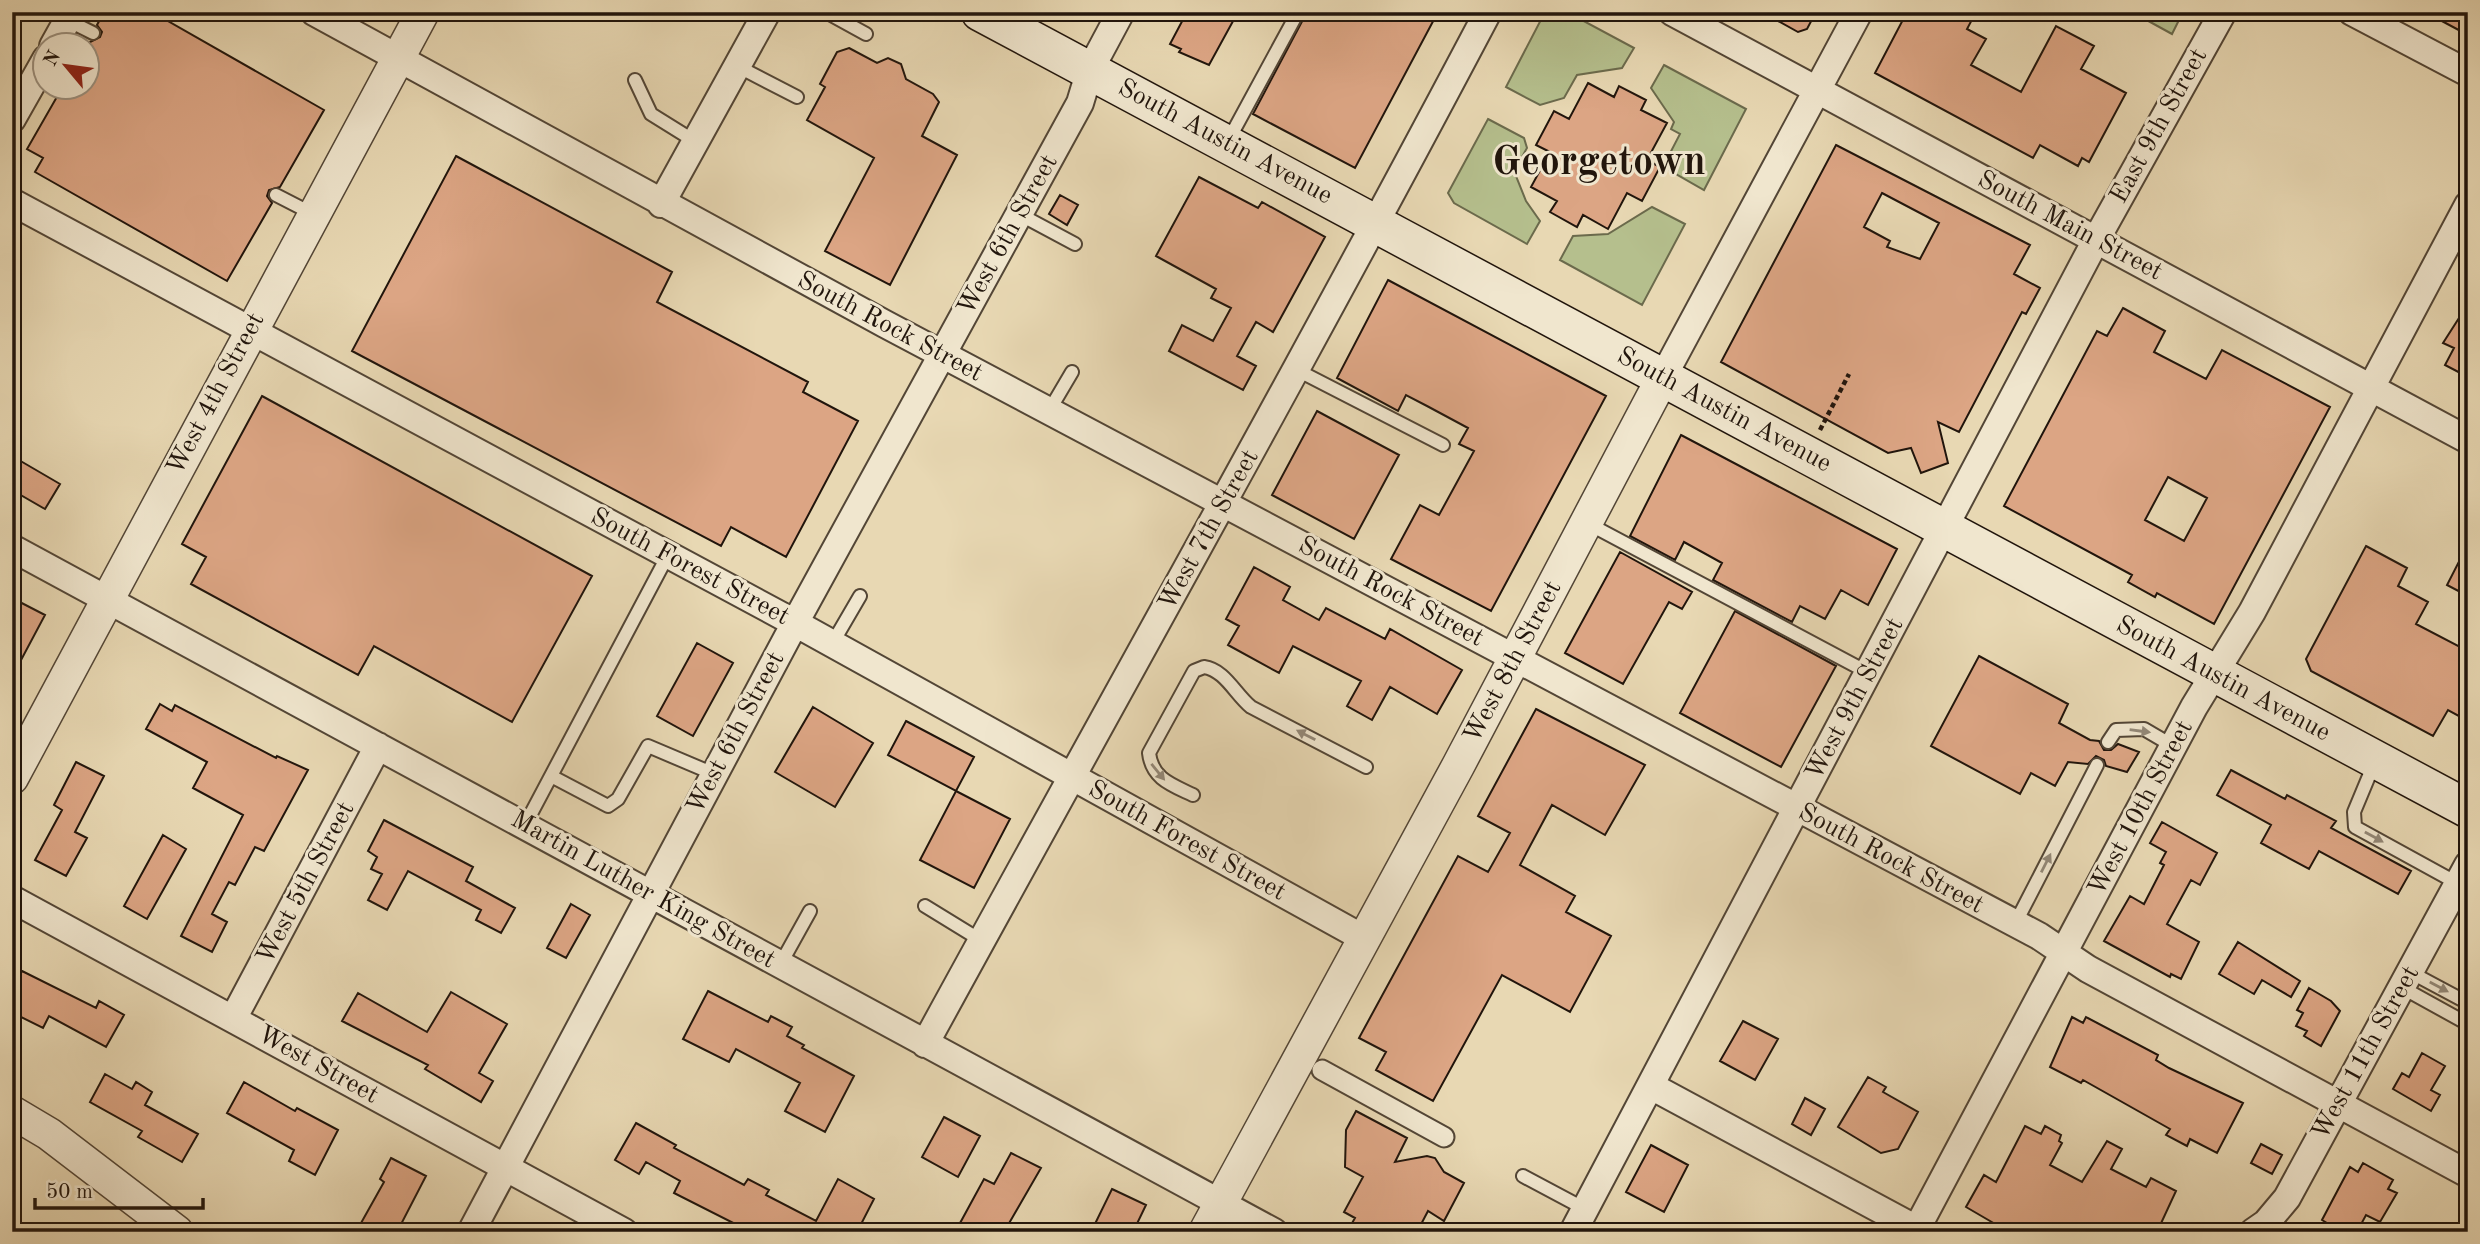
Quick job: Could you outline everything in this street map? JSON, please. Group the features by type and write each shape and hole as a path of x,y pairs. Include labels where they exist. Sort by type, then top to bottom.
{"main road":[{"name":"South Austin Avenue","path":"980,12 2468,809"}],"street":[{"name":"South Rock Street","path":"314,12 661,204 942,355 2015,924 2063,954 2468,1174"},
{"name":"West 4th Street","path":"12,778 423,12"},
{"path":"661,204 767,12"},
{"name":"West 6th Street","path":"471,1232 795,623 1080,103 1090,70 1121,12"},
{"name":"West 7th Street","path":"925,1044 1070,775 1225,504 1488,12"},
{"name":"South Main Street","path":"1672,12 2468,440"},
{"name":"West 8th Street","path":"1205,1232 1365,939 1860,12"},
{"name":"East 9th Street","path":"2096,240 2222,12"},
{"path":"2352,12 2468,73"},
{"path":"61,32 70,16"},
{"path":"12,119 32,84"},
{"name":"South Forest Street","path":"12,202 795,623 1365,939"},
{"name":"West 10th Street","path":"1918,1231 2174,746 2216,675 2373,389 2468,205"},
{"name":"West 9th Street","path":"1579,1221 2096,240"},
{"name":"Martin Luther King Street","path":"12,548 1274,1232"},
{"name":"West 5th Street","path":"233,1019 378,746"},
{"name":"West 11th Street","path":"2253,1232 2266,1223 2287,1198 2463,874"},
{"name":"West Street","path":"12,898 624,1232"},
{"path":"1322,1070 1444,1137"},
{"path":"1651,1086 1918,1231"},
{"path":"12,1112 49,1134 177,1232"}],"lane":[{"path":"826,12 866,34"},
{"path":"1227,143 1298,12"},
{"path":"70,16 92,32"},
{"path":"737,66 797,97"},
{"path":"635,80 651,114 696,142"},
{"path":"276,195 313,215"},
{"path":"1019,214 1074,244"},
{"path":"1297,370 1443,445"},
{"path":"1049,411 1072,372"},
{"path":"1587,522 1869,673"},
{"path":"525,825 668,555"},
{"path":"832,644 860,596"},
{"path":"1193,795 1161,779 1154,772 1149,753 1194,671 1204,667 1221,674 1237,696 1251,707 1366,767"},
{"path":"2108,742 2116,730 2144,729 2174,746"},
{"path":"551,776 608,806 618,799 648,746 714,774"},
{"path":"2375,760 2354,812 2355,827 2463,874"},
{"path":"2015,924 2097,765"},
{"path":"925,906 982,940"},
{"path":"780,965 810,911"},
{"path":"2405,980 2468,1003"},
{"path":"2405,980 2468,1024"},
{"path":"1523,1176 1579,1221"}],"path":[{"path":"1806,455 1849,374"}],"green space":[{"path":"1545,12 1567,12 1634,48 1622,68 1577,75 1564,98 1540,105 1506,87"},
{"path":"2132,12 2183,12 2172,34"},
{"path":"1664,65 1746,109 1704,190 1669,170 1667,159 1680,134 1671,129 1674,122 1651,88"},
{"path":"1488,119 1524,138 1527,148 1514,171 1526,201 1540,221 1527,244 1454,203 1448,193"},
{"path":"1652,207 1685,224 1642,305 1560,260 1573,236 1608,234"}],"building":[{"path":"104,12 152,12 324,110 280,187 269,190 267,196 272,203 227,281 35,172 43,158 27,149 54,102 102,102 102,32 97,25"},
{"path":"1187,12 1238,12 1209,65 1179,52 1181,49 1170,44"},
{"path":"1307,12 1438,12 1355,168 1253,114"},
{"path":"1762,12 1816,12 1807,29 1798,32"},
{"path":"1907,12 1976,12 1967,29 1986,39 1971,65 2021,92 2056,26 2094,46 2081,69 2126,93 2089,162 2082,158 2078,166 2040,145 2033,158 1875,73"},
{"path":"2425,12 2468,12 2468,35"},
{"path":"849,48 877,63 888,58 901,64 906,79 933,94 939,102 922,136 957,155 890,285 825,251 874,158 807,120 825,87 820,84 837,52"},
{"path":"1588,83 1614,97 1619,86 1646,100 1641,110 1667,123 1647,160 1660,167 1642,201 1627,193 1608,229 1583,215 1577,227 1550,212 1557,201 1531,187 1550,152 1536,145 1554,111 1569,119"},
{"path":"1836,145 2030,245 2014,274 2040,288 2026,314 2022,312 1959,432 1938,422 1948,463 1921,473 1911,448 1888,453 1721,362","holes":["1882,193 1939,223 1920,259 1887,247 1890,241 1864,227"]},
{"path":"456,156 672,272 657,302 808,382 803,392 858,421 786,557 731,527 721,546 352,351"},
{"path":"1199,177 1258,208 1262,202 1325,237 1273,332 1256,322 1237,356 1256,366 1243,390 1169,351 1182,325 1213,341 1231,308 1211,298 1216,289 1156,256"},
{"path":"1060,195 1078,205 1067,225 1049,214"},
{"path":"1388,280 1606,396 1491,611 1391,559 1420,505 1439,515 1474,451 1459,444 1468,428 1427,406 1406,395 1398,411 1337,378"},
{"path":"2468,304 2468,377 2445,365 2454,348 2443,343"},
{"path":"2123,308 2165,331 2154,352 2206,379 2222,350 2330,407 2214,624 2157,593 2155,597 2128,582 2132,575 2004,506 2097,331 2107,336","holes":["2168,477 2207,498 2184,541 2145,520"]},
{"path":"262,396 592,576 512,722 374,646 358,675 191,584 206,557 182,544"},
{"path":"1317,411 1399,455 1354,539 1272,495"},
{"path":"1681,435 1897,549 1868,605 1841,590 1825,619 1800,606 1792,622 1713,580 1722,563 1684,542 1675,560 1630,536"},
{"path":"12,456 60,484 45,509 12,490"},
{"path":"2468,544 2468,596 2447,585"},
{"path":"2366,546 2407,568 2398,586 2428,602 2416,624 2468,651 2468,721 2448,710 2433,736 2311,671 2306,659"},
{"path":"1620,552 1692,592 1682,609 1669,602 1623,684 1565,653"},
{"path":"1254,567 1290,587 1283,600 1319,620 1326,608 1385,639 1390,629 1462,670 1437,714 1390,687 1372,720 1347,706 1361,681 1293,646 1279,673 1228,645 1239,626 1226,619"},
{"path":"12,598 45,615 12,677"},
{"path":"1735,611 1836,666 1781,767 1680,713"},
{"path":"697,643 733,663 693,736 657,716"},
{"path":"1979,656 2068,704 2059,723 2090,740 2099,741 2104,750 2111,750 2118,744 2139,752 2127,772 2106,766 2104,760 2096,756 2088,764 2068,762 2055,786 2031,773 2020,794 1931,746"},
{"path":"160,704 172,711 175,705 276,758 277,756 308,770 264,851 255,847 235,885 229,882 212,914 227,922 212,952 181,936 243,815 193,788 207,762 146,729"},
{"path":"813,707 873,743 835,807 775,772"},
{"path":"1536,709 1645,765 1605,835 1552,805 1520,865 1575,896 1566,912 1611,936 1570,1012 1502,975 1433,1101 1376,1070 1386,1052 1359,1038 1458,856 1488,872 1510,833 1478,816"},
{"path":"906,721 974,757 956,791 888,755"},
{"path":"76,762 104,776 75,832 87,838 66,876 35,860 62,810 54,805"},
{"path":"2231,770 2285,799 2287,795 2336,821 2331,828 2411,871 2398,894 2319,851 2309,869 2261,843 2271,825 2217,795"},
{"path":"956,791 1010,819 974,888 920,860"},
{"path":"384,820 473,867 466,881 515,908 501,933 476,920 481,910 408,871 387,910 368,900 382,874 371,869 377,857 368,851"},
{"path":"2162,822 2217,853 2200,885 2191,880 2167,924 2199,942 2181,979 2171,974 2170,977 2104,941 2130,896 2144,904 2164,865 2160,863 2166,852 2150,843"},
{"path":"163,835 186,849 147,919 124,906"},
{"path":"571,904 590,915 566,958 547,948"},
{"path":"2238,942 2300,981 2291,997 2262,980 2254,994 2219,974"},
{"path":"22,971 96,1008 99,1001 124,1015 106,1047 49,1016 43,1028 15,1014 19,1005 12,1001 12,991"},
{"path":"2309,988 2331,1001 2340,1011 2321,1046 2304,1036 2307,1031 2296,1026 2303,1013 2297,1010"},
{"path":"708,991 768,1022 771,1016 792,1027 787,1036 804,1045 802,1048 854,1076 825,1132 785,1111 800,1083 736,1049 729,1062 683,1039"},
{"path":"451,992 507,1024 479,1073 493,1081 481,1102 425,1069 428,1065 342,1021 358,993 427,1032"},
{"path":"2072,1017 2083,1023 2086,1017 2158,1055 2156,1060 2169,1068 2243,1103 2217,1153 2190,1139 2187,1146 2166,1135 2170,1129 2083,1080 2081,1083 2050,1067"},
{"path":"1743,1021 1778,1039 1755,1080 1720,1061"},
{"path":"2422,1053 2445,1066 2431,1090 2440,1095 2431,1111 2393,1089 2402,1073 2409,1077"},
{"path":"105,1074 132,1089 136,1082 152,1092 145,1105 198,1134 182,1162 138,1137 142,1131 90,1102"},
{"path":"1868,1077 1886,1087 1883,1092 1918,1112 1898,1149 1881,1153 1838,1127"},
{"path":"244,1082 295,1111 297,1108 338,1130 315,1175 289,1161 294,1150 227,1113"},
{"path":"1805,1098 1825,1109 1811,1135 1792,1124"},
{"path":"1356,1111 1407,1138 1395,1162 1427,1156 1435,1158 1444,1172 1464,1183 1444,1221 1428,1211 1417,1232 1363,1232 1351,1225 1355,1218 1344,1212 1363,1177 1345,1167 1346,1130"},
{"path":"944,1117 980,1136 958,1177 922,1157"},
{"path":"636,1123 676,1145 674,1148 744,1185 748,1179 769,1190 766,1195 816,1221 838,1179 874,1199 857,1232 751,1232 674,1193 680,1181 646,1162 639,1174 615,1160"},
{"path":"2025,1126 2041,1134 2045,1126 2061,1135 2059,1141 2062,1143 2050,1165 2082,1182 2107,1141 2122,1149 2111,1169 2146,1187 2151,1178 2176,1191 2157,1232 2009,1232 1966,1207 1984,1175 1996,1182"},
{"path":"2261,1144 2282,1155 2272,1174 2251,1163"},
{"path":"1651,1145 1688,1165 1664,1212 1626,1192"},
{"path":"1011,1153 1041,1168 1004,1232 971,1232 959,1225 984,1179 994,1184"},
{"path":"391,1158 426,1176 397,1232 356,1232 384,1182 380,1179"},
{"path":"2363,1163 2393,1180 2388,1189 2397,1193 2380,1222 2366,1215 2358,1230 2348,1225 2342,1232 2322,1220 2350,1167 2358,1172"},
{"path":"1112,1189 1146,1205 1133,1232 1091,1232"}],"district":[{"name":"Georgetown","path":"1599,164"}]}
